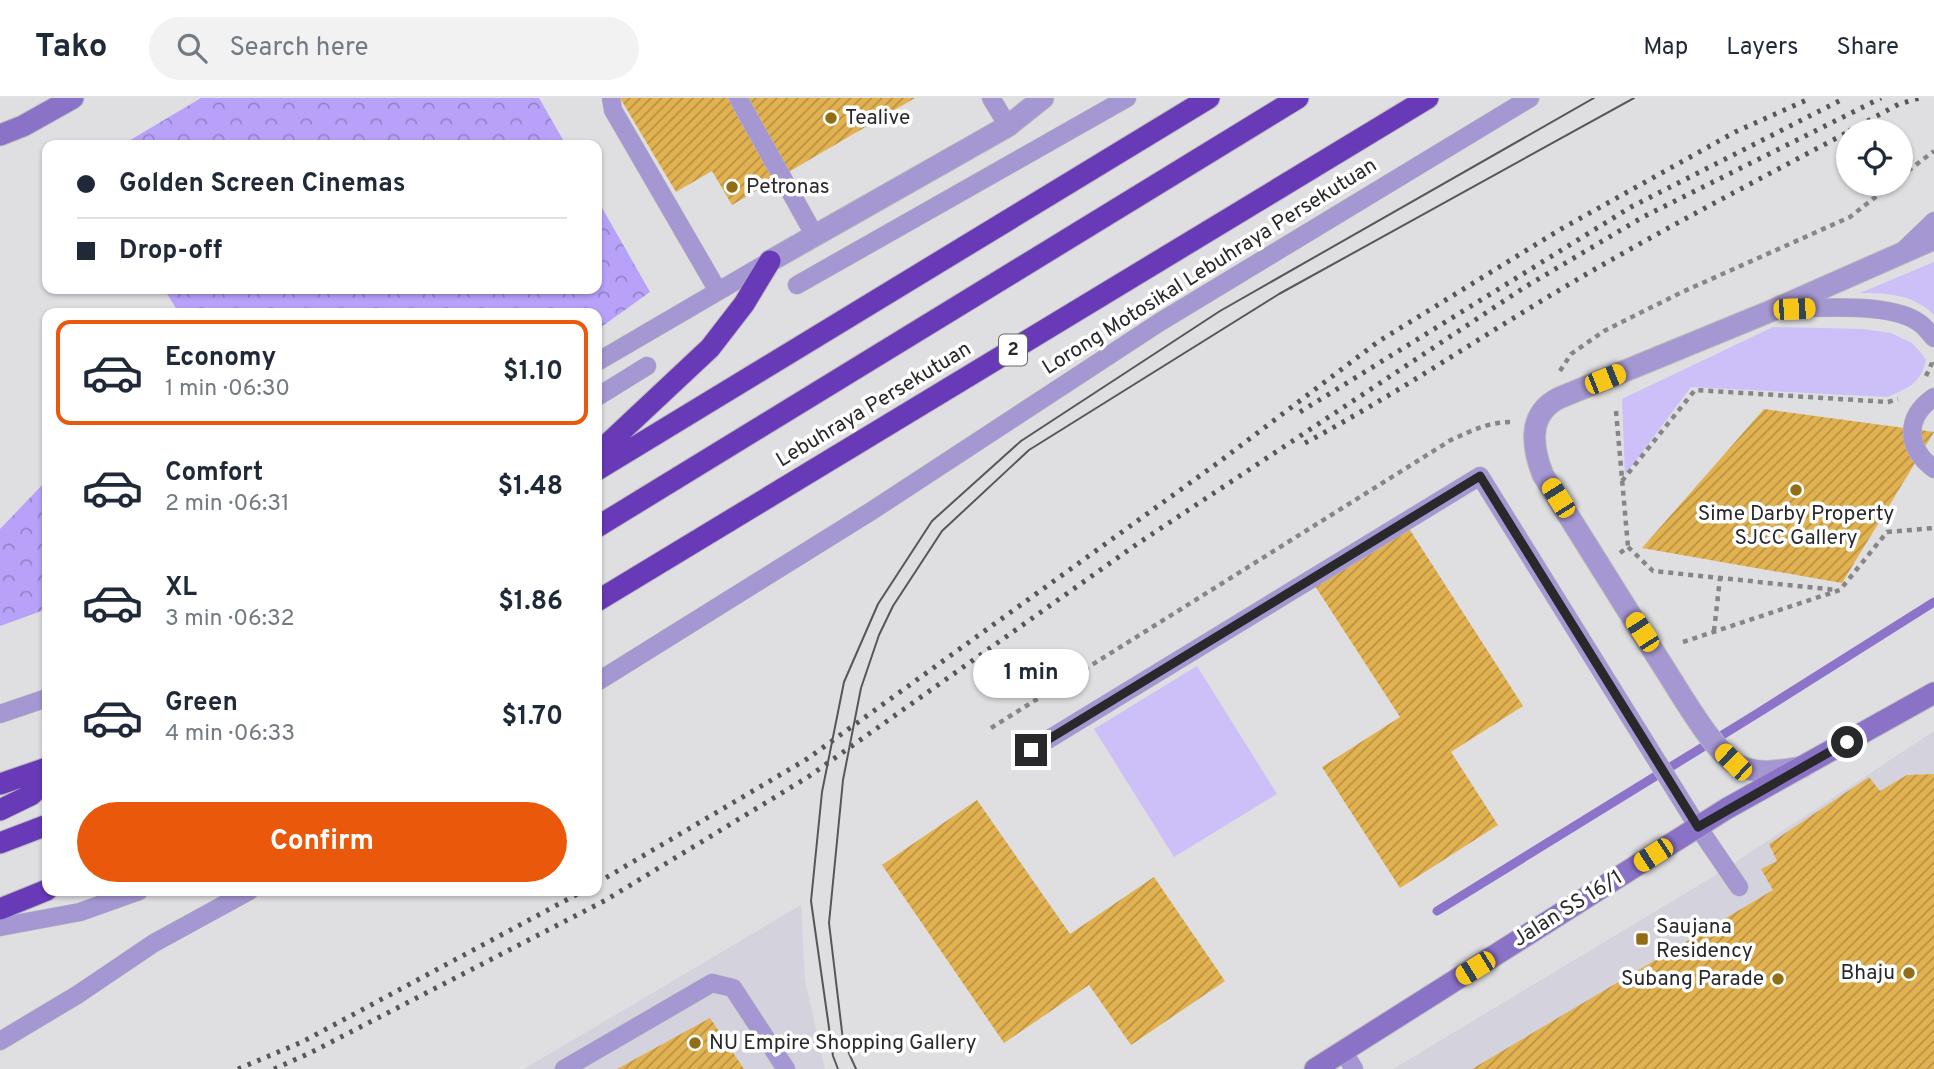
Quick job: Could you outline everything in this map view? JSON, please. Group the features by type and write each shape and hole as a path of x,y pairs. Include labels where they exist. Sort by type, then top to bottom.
{"highway":[{"path":"602,467 1209,98"},
{"name":"Lebuhraya Persekutuan","path":"602,524 1298,98"},
{"name":"Lebuhraya Persekutuan","path":"602,598 1428,98"},
{"path":"602,449 710,348 744,304 770,261"},
{"path":"0,785 42,770"},
{"path":"0,810 31,795 42,785"},
{"path":"0,843 42,827"},
{"path":"0,909 42,892"}],"street":[{"path":"0,135 23,126 73,98"},
{"path":"770,261 1008,127 1043,98"},
{"path":"1804,767 1755,771 1733,762 1722,751 1693,713 1544,475 1536,454 1536,425 1547,404 1559,398 1774,310 1934,239"},
{"name":"Jalan SS 16/1","path":"1315,1069 1348,1060 1698,827 1934,693"}],"lane":[{"path":"611,98 613,110 718,290"},
{"path":"738,98 815,236"},
{"path":"991,98 1008,127"},
{"path":"797,285 1127,98"},
{"name":"Lorong Motosikal Lebuhraya Persekutuan","path":"602,679 873,510 1160,322 1530,98"},
{"path":"1903,252 1934,221"},
{"path":"602,359 770,261"},
{"path":"1774,310 1833,307 1883,311 1917,321 1932,346"},
{"path":"602,394 647,366"},
{"path":"1928,390 1912,428 1917,448 1934,468"},
{"path":"1031,750 1480,476 1698,827 1739,887"},
{"path":"0,714 42,700"},
{"path":"0,927 80,912 125,896"},
{"path":"0,1041 78,995 154,943 239,896"},
{"path":"564,1069 712,983 733,988 786,1069"}],"path":[{"path":"1913,167 1934,151"},
{"path":"1554,380 1571,354 1604,331 1680,293 1850,217 1877,196"},
{"path":"1928,390 1932,346"},
{"path":"1622,481 1695,390 1888,402 1902,398"},
{"path":"1616,411 1628,547 1653,571 1840,590"},
{"path":"991,728 1451,440 1478,427 1499,422 1536,425"},
{"path":"1683,642 1840,590 1887,532 1934,528"},
{"path":"1601,568 1628,547"},
{"path":"1714,631 1720,578"}],"shaded area":[{"path":"1934,262 1934,315 1909,299 1890,294 1860,293"},
{"path":"1773,327 1863,329 1891,333 1912,343 1926,360 1917,379 1888,397 1691,387 1625,475 1622,399"},
{"path":"1197,666 1277,794 1174,857 1094,729"},
{"name":"Subang Parade","path":"1934,731 1934,1069 1393,1069 1719,873"},
{"path":"801,905 805,980 825,1069 524,1069"}],"green space":[{"path":"201,98 539,98 563,140 130,140"},
{"path":"602,208 650,292 602,326 602,308 176,308 167,294 602,294"},
{"path":"42,485 42,611 0,626 0,529"}],"building":[{"path":"620,98 915,98 732,205 712,171 676,192"},
{"name":"Sime Darby Property SJCC Gallery","path":"1764,409 1934,432 1842,583 1642,548"},
{"path":"1408,527 1523,706 1451,752 1498,825 1400,888 1322,767 1400,717 1315,586"},
{"name":"Subang Parade","path":"1934,774 1934,1069 1472,1069 1773,890 1761,869 1777,861 1769,844 1869,777 1880,791 1907,775"},
{"path":"977,800 1070,934 1154,877 1225,981 1131,1045 1089,985 1004,1043 882,865"},
{"name":"NU Empire Shopping Gallery","path":"710,1018 744,1069 617,1069"}],"waterway":[{"path":"1437,911 1934,602"}],"tram line":[{"path":"838,1069 833,1056 811,901 822,792 844,682 878,604 932,521 1021,441 1220,311 1594,98"},
{"path":"856,1069 843,1040 829,923 843,780 861,688 879,635 893,606 942,531 1029,450 1279,294 1634,98"}],"railway":[{"path":"602,880 807,759 1219,462 1379,341 1561,229 1735,132 1811,98"},
{"path":"1300,412 1631,207 1845,98"},
{"path":"274,1069 606,900 808,777 1137,544 1525,287 1643,217 1881,98"},
{"path":"1871,119 1899,104 1920,98"},
{"path":"1305,443 1373,405 1607,262 1836,138"},
{"path":"238,1069 302,1042 574,896"}],"place":[{"name":"Tealive","path":"831,118"},
{"name":"Petronas","path":"732,187"},
{"name":"Sime Darby Property SJCC Gallery","path":"1796,490"},
{"name":"Saujana Residency","path":"1642,939"},
{"name":"Bhaju","path":"1909,973"},
{"name":"Subang Parade","path":"1778,979"},
{"name":"NU Empire Shopping Gallery","path":"695,1043"}],"route":[{"path":"1031,750 1480,476 1698,827 1847,742"}]}
